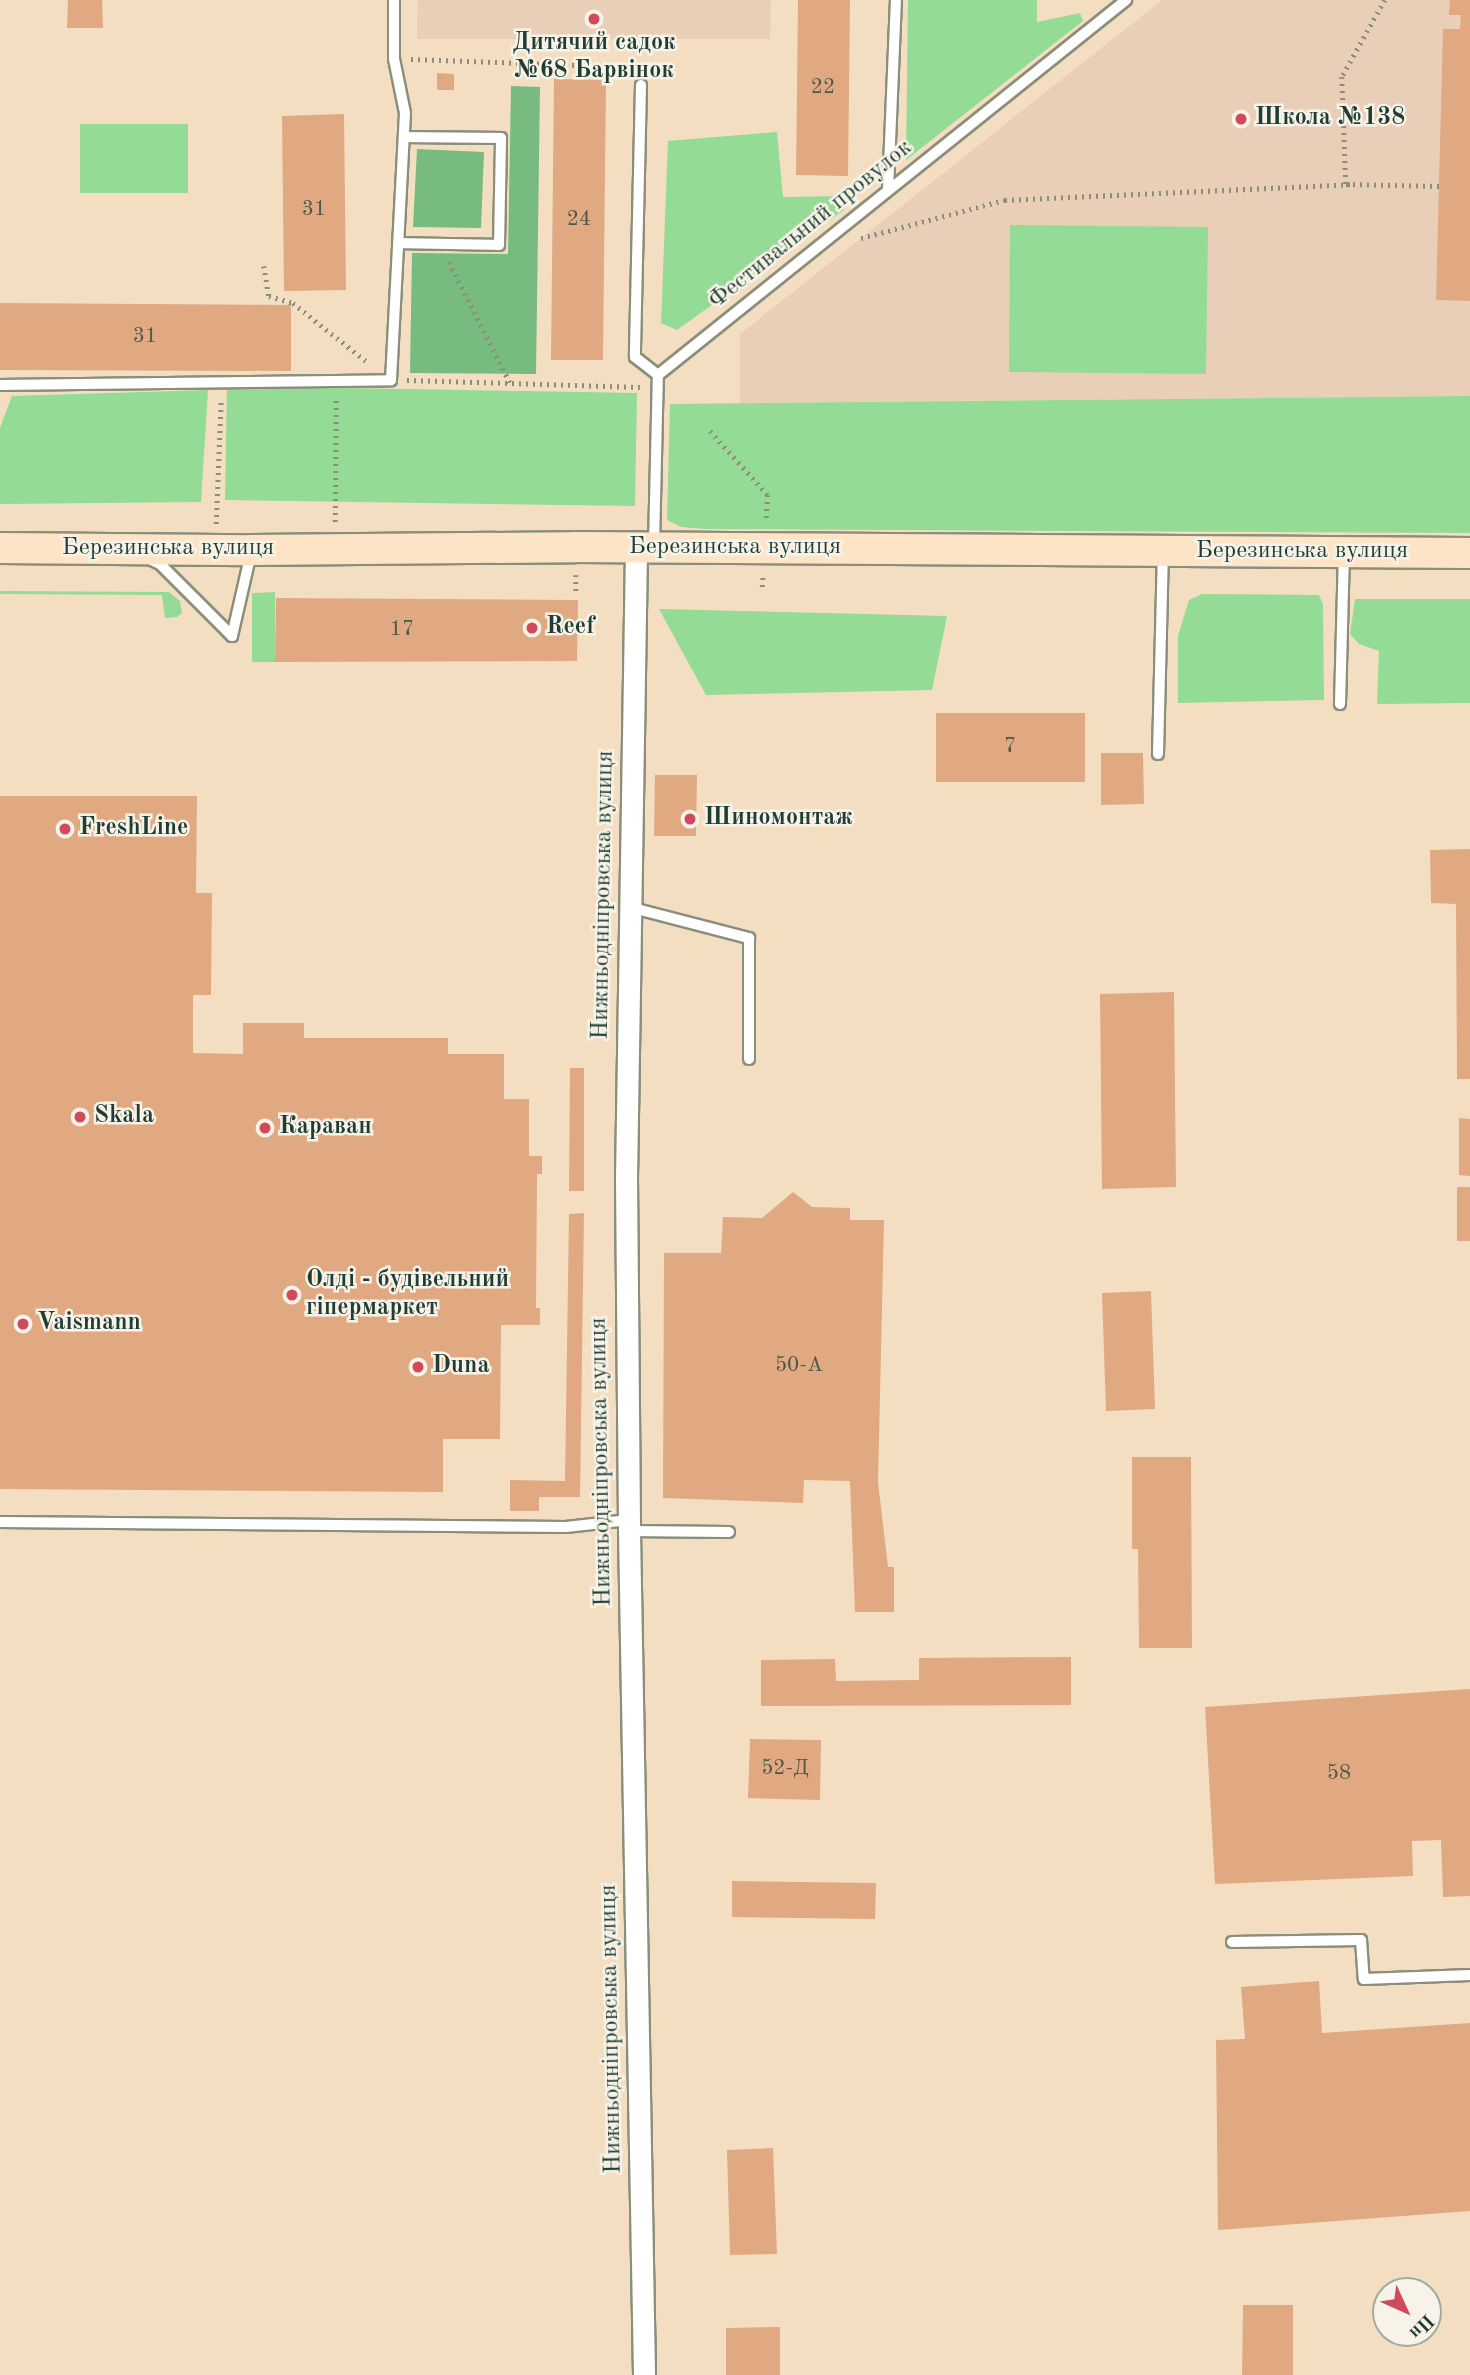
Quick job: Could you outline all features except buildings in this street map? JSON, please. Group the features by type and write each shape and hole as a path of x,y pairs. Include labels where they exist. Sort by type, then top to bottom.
{"street":[{"name":"Березинська вулиця","path":"0,548 335,550 765,547 1470,553"},
{"name":"Нижньодніпровська вулиця","path":"644,2375 629,1526 626,1178 629,907 645,549"}],"lane":[{"path":"0,385 337,383 391,380 405,113 394,58 394,0"},
{"path":"888,190 896,0"},
{"name":"Фестивальний провулок","path":"658,375 1126,0"},
{"path":"641,85 635,357 658,375 645,549"},
{"path":"398,243 499,245 502,138 404,137"},
{"path":"127,550 160,564 232,636 251,550"},
{"path":"1158,754 1163,551"},
{"path":"1340,704 1344,551"},
{"path":"629,907 749,938 749,1059"},
{"path":"0,1522 629,1526 729,1532"},
{"path":"1232,1942 1361,1940 1364,1979 1470,1975"}],"path":[{"path":"1351,184 1346,184 1342,77 1385,0"},
{"path":"394,58 644,67 641,85"},
{"path":"850,221 861,238 1005,200 1351,184 1439,186"},
{"path":"440,244 510,383"},
{"path":"264,266 270,296 293,303 391,380 658,387"},
{"path":"216,549 222,382"},
{"path":"335,550 337,383"},
{"path":"710,431 768,495 762,587"}],"shaded area":[{"name":"Дитячий садок №68 Барвінок","path":"418,0 771,0 770,39 417,39"},
{"name":"Школа №138","path":"1162,0 1470,0 1470,396 740,403 740,334"}],"green space":[{"path":"908,0 1037,0 1037,22 1080,13 1083,21 906,160"},
{"path":"511,86 540,87 536,374 410,373 412,253 508,254"},
{"path":"80,124 188,124 188,193 80,193"},
{"path":"777,132 783,197 845,196 844,210 677,330 661,323 668,141"},
{"path":"417,149 484,152 481,228 413,227"},
{"path":"1010,225 1208,227 1206,374 1009,372"},
{"path":"227,386 637,393 635,506 225,500"},
{"path":"208,390 201,502 0,504 0,428 12,396"},
{"path":"1470,396 1470,533 705,529 681,527 667,520 670,404"},
{"path":"0,591 169,592 180,601 182,613 177,617 165,618 162,595 0,594"},
{"path":"275,592 275,662 252,662 252,593"},
{"path":"1202,594 1319,595 1323,604 1324,700 1178,703 1178,636 1189,600"},
{"path":"1355,599 1470,599 1470,703 1377,704 1379,651 1359,644 1350,634"},
{"path":"659,609 947,616 932,690 706,695"}],"place":[{"name":"Дитячий садок №68 Барвінок","path":"594,19"},
{"name":"Школа №138","path":"1241,119"},
{"name":"Reef","path":"532,628"},
{"name":"Шиномонтаж","path":"690,819"},
{"name":"FreshLine","path":"65,829"},
{"name":"Skala","path":"80,1117"},
{"name":"Караван","path":"265,1128"},
{"name":"Олді - будівельний гіпермаркет","path":"292,1295"},
{"name":"Vaismann","path":"23,1324"},
{"name":"Duna","path":"418,1367"}]}
